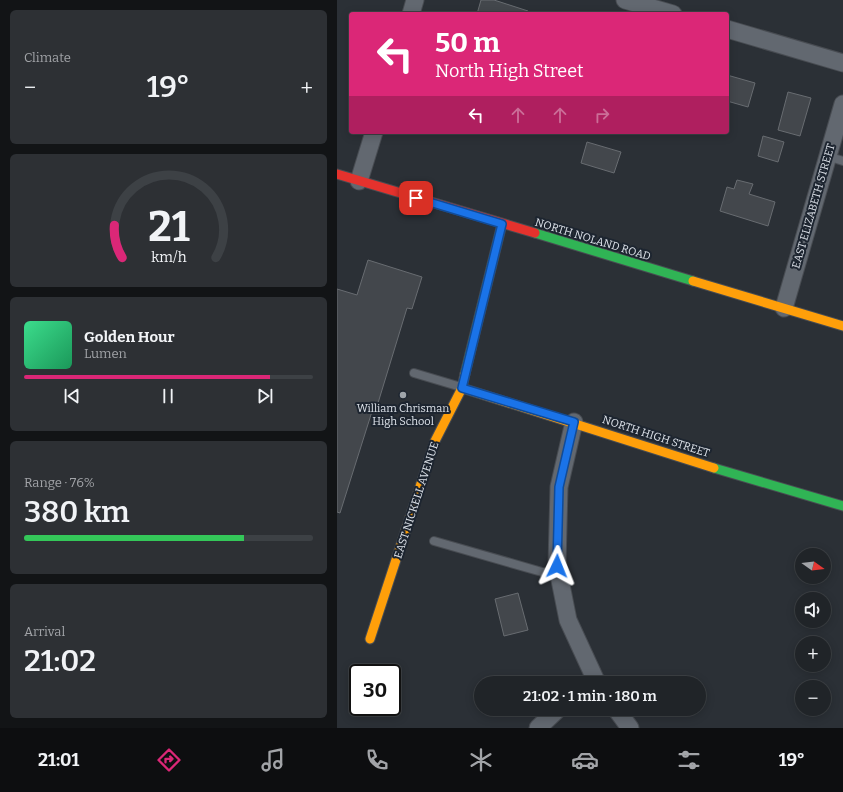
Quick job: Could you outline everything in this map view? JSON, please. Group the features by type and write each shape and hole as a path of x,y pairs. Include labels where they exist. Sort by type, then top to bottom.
{"street":[{"path":"412,12 415,0"},
{"path":"625,0 666,12"},
{"path":"729,31 843,63"},
{"name":"EAST ELIZABETH STREET","path":"784,308 835,158 843,104"},
{"path":"359,181 373,134"},
{"name":"NORTH NOLAND ROAD","path":"337,174 843,326"},
{"name":"EAST NICKELL AVENUE","path":"370,639 435,441 462,388 502,224"},
{"name":"NORTH HIGH STREET","path":"462,388 574,422 762,484 843,506"},
{"path":"574,422 559,487 557,566 568,620 592,676"},
{"path":"538,728 551,716"},
{"path":"621,716 630,728"}],"lane":[{"path":"414,373 462,388"},
{"path":"434,541 541,572 559,573"}],"building":[{"path":"481,0 494,0 528,11 528,12 478,12"},
{"path":"729,76 755,83 748,107 729,102"},
{"path":"788,92 811,98 800,136 778,130"},
{"path":"763,136 784,142 778,162 758,156"},
{"path":"587,142 621,152 614,173 581,163"},
{"path":"737,180 753,184 749,194 775,202 768,226 720,211 727,187 734,189"},
{"name":"William Chrisman High School","path":"368,260 422,277 412,309 407,308 378,403 375,402 340,513 337,512 337,289 357,295"},
{"path":"518,593 528,630 504,636 495,599"}],"traffic: fast":[{"path":"465,374 502,224"},
{"path":"535,233 693,281"},
{"path":"714,468 843,506"}],"traffic: slow":[{"path":"693,281 843,326"},
{"path":"370,639 435,441 462,388 465,374"},
{"path":"462,388 714,468"}],"traffic: jam":[{"path":"337,174 535,233"}],"place":[{"name":"William Chrisman High School","path":"403,395"}],"route":[{"path":"416,198 502,224 462,388 574,422 559,487 557,566"}]}
